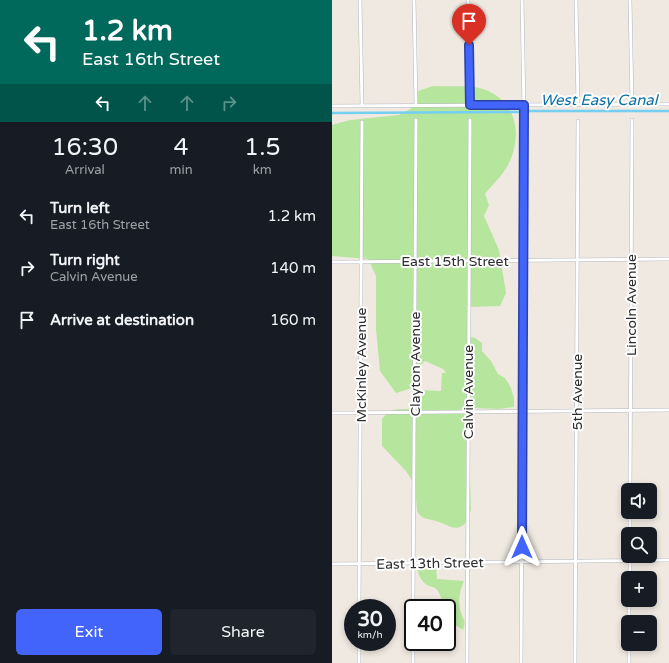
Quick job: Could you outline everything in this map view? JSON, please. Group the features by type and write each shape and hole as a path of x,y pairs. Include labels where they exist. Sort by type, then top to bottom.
{"street":[{"path":"360,0 362,105"},
{"path":"414,0 416,105"},
{"path":"468,0 470,105"},
{"path":"521,663 524,105 522,0"},
{"path":"576,0 578,104"},
{"path":"630,0 632,104"},
{"path":"332,106 669,104"},
{"name":"Clayton Avenue","path":"413,599 416,120"},
{"name":"Calvin Avenue","path":"467,663 470,120"},
{"name":"Lincoln Avenue","path":"630,483 632,120"},
{"name":"5th Avenue","path":"575,663 578,121"},
{"name":"McKinley Avenue","path":"359,599 362,122"},
{"name":"East 15th Street","path":"332,262 669,259"},
{"path":"332,413 669,410"},
{"name":"East 13th Street","path":"657,560 669,560"},
{"name":"East 13th Street","path":"332,564 621,561"},
{"path":"359,651 359,663"},
{"path":"413,651 413,663"},
{"path":"629,651 629,663"}],"green space":[{"path":"433,86 475,87 492,93 501,99 509,108 516,129 513,153 508,165 485,194 489,205 484,216 499,250 506,293 500,306 471,307 470,337 475,338 482,343 482,351 491,361 498,374 505,378 511,388 514,398 514,407 499,409 474,408 468,411 471,510 465,523 456,528 426,519 419,514 417,511 415,485 406,471 382,446 382,419 386,414 394,410 411,408 416,399 417,390 441,391 442,373 446,373 443,369 425,361 418,367 415,387 396,393 380,371 376,329 376,276 368,259 332,256 332,125 350,120 399,115 412,108 418,91"},
{"path":"417,565 436,565 437,579 464,581 460,591 459,602 464,621 463,630 456,625 456,599 441,599 436,589 426,585 420,577"}],"waterway":[{"name":"West Easy Canal","path":"529,111 669,111"},
{"name":"West Easy Canal","path":"332,113 519,112"}],"route":[{"path":"469,45 470,105 524,105 522,547"}]}
